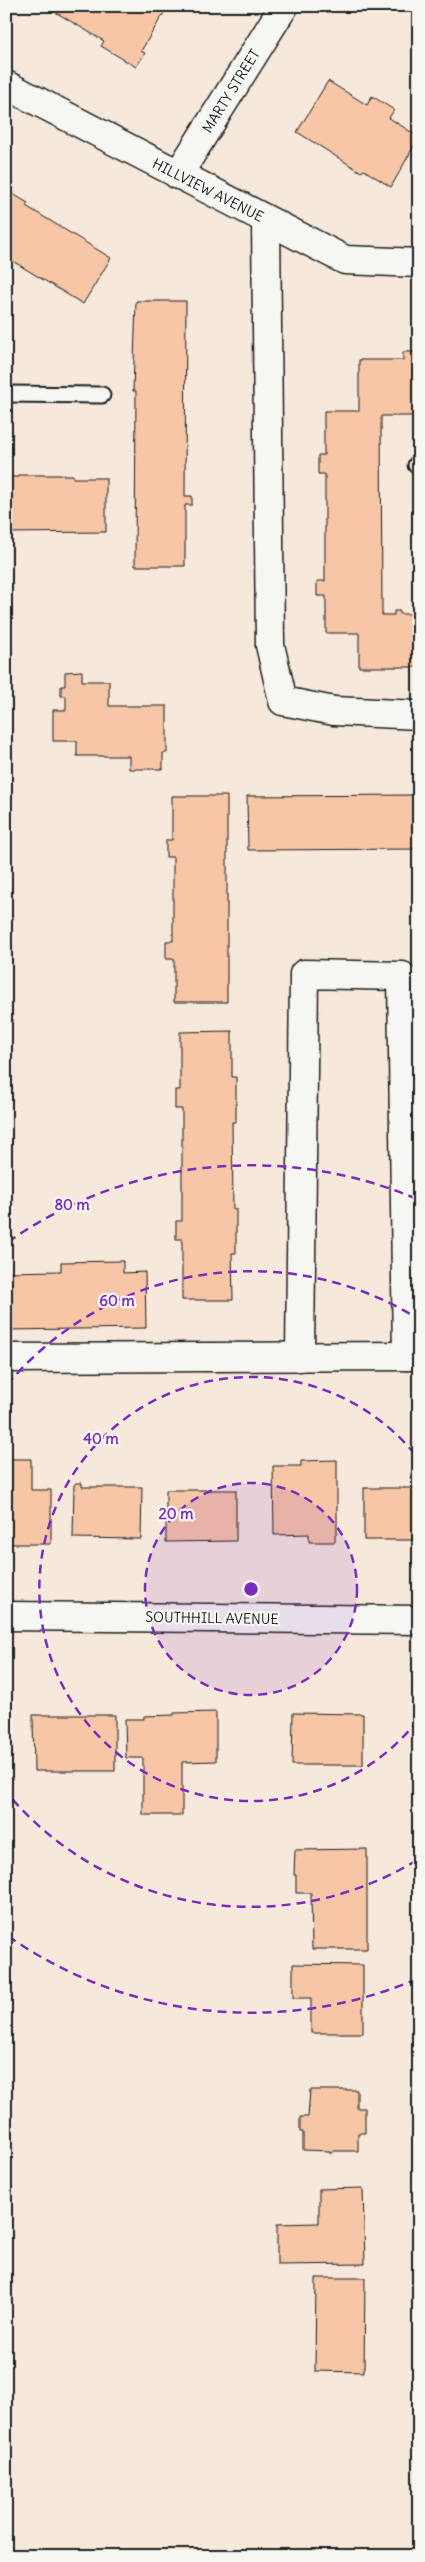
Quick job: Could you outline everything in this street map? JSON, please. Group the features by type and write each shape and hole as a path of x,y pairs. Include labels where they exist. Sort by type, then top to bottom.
{"street":[{"name":"MARTY STREET","path":"178,175 284,6"},
{"name":"HILLVIEW AVENUE","path":"6,84 178,175 345,260 419,263"},
{"path":"266,220 270,645 283,701 334,711 419,715"},
{"path":"6,1358 300,1357 413,1356 402,976 304,974 300,1357"},
{"name":"SOUTHHILL AVENUE","path":"6,1616 419,1620"}],"lane":[{"path":"6,394 102,395"}],"building":[{"path":"45,6 168,6 141,51 145,53 136,67 101,46 104,41"},
{"path":"328,81 367,105 372,96 394,110 389,118 419,137 391,187 364,170 361,172 297,132"},
{"path":"6,190 28,203 26,206 111,258 83,304 6,257"},
{"path":"136,301 186,301 185,496 192,496 192,505 185,505 185,566 135,566 136,391 133,391"},
{"path":"403,352 419,352 419,416 381,416 382,615 394,615 394,611 400,611 400,614 412,614 412,610 418,610 419,667 359,667 359,633 326,633 326,596 317,596 317,581 325,581 325,474 318,474 318,455 324,455 324,411 359,411 359,360 403,360"},
{"path":"19,475 73,475 73,478 106,478 106,532 6,533 6,477 19,477"},
{"path":"82,671 82,681 109,681 109,706 167,706 167,753 163,753 163,769 129,769 129,756 77,756 77,741 53,741 53,710 66,710 66,696 61,696 61,686 65,686 65,672"},
{"path":"419,795 419,849 248,850 247,796"},
{"path":"172,796 227,796 227,1002 174,1002 174,959 166,959 166,941 173,941 173,857 166,857 166,840 172,840"},
{"path":"232,1031 232,1077 236,1077 236,1122 232,1122 233,1209 236,1209 236,1253 232,1253 233,1300 182,1300 182,1239 176,1239 176,1221 182,1221 182,1109 175,1109 175,1090 180,1090 180,1032"},
{"path":"123,1261 123,1273 145,1272 146,1328 6,1330 6,1272 61,1271 61,1262"},
{"path":"6,1459 31,1459 31,1490 51,1490 51,1544 6,1544"},
{"path":"337,1460 337,1534 335,1534 335,1542 309,1542 309,1534 274,1535 273,1466 301,1466 301,1461"},
{"path":"82,1483 82,1487 142,1487 141,1539 73,1538 74,1485"},
{"path":"364,1488 419,1488 419,1540 364,1540"},
{"path":"166,1490 236,1490 236,1541 166,1542"},
{"path":"216,1712 216,1761 182,1762 182,1815 143,1815 143,1758 126,1758 125,1719 144,1719 144,1716 174,1715 174,1713"},
{"path":"293,1713 363,1714 363,1765 292,1765"},
{"path":"33,1715 115,1715 115,1771 34,1771"},
{"path":"367,1849 367,1949 312,1949 311,1893 296,1893 296,1875 294,1875 295,1850"},
{"path":"293,1964 363,1965 363,2033 311,2033 311,1998 293,1998"},
{"path":"310,2090 357,2090 357,2108 365,2108 365,2133 358,2133 358,2151 333,2151 333,2153 330,2153 330,2151 303,2150 303,2132 300,2132 300,2117 308,2117"},
{"path":"363,2188 365,2264 277,2265 277,2224 319,2223 319,2189"},
{"path":"316,2278 365,2278 364,2372 315,2371"}]}
